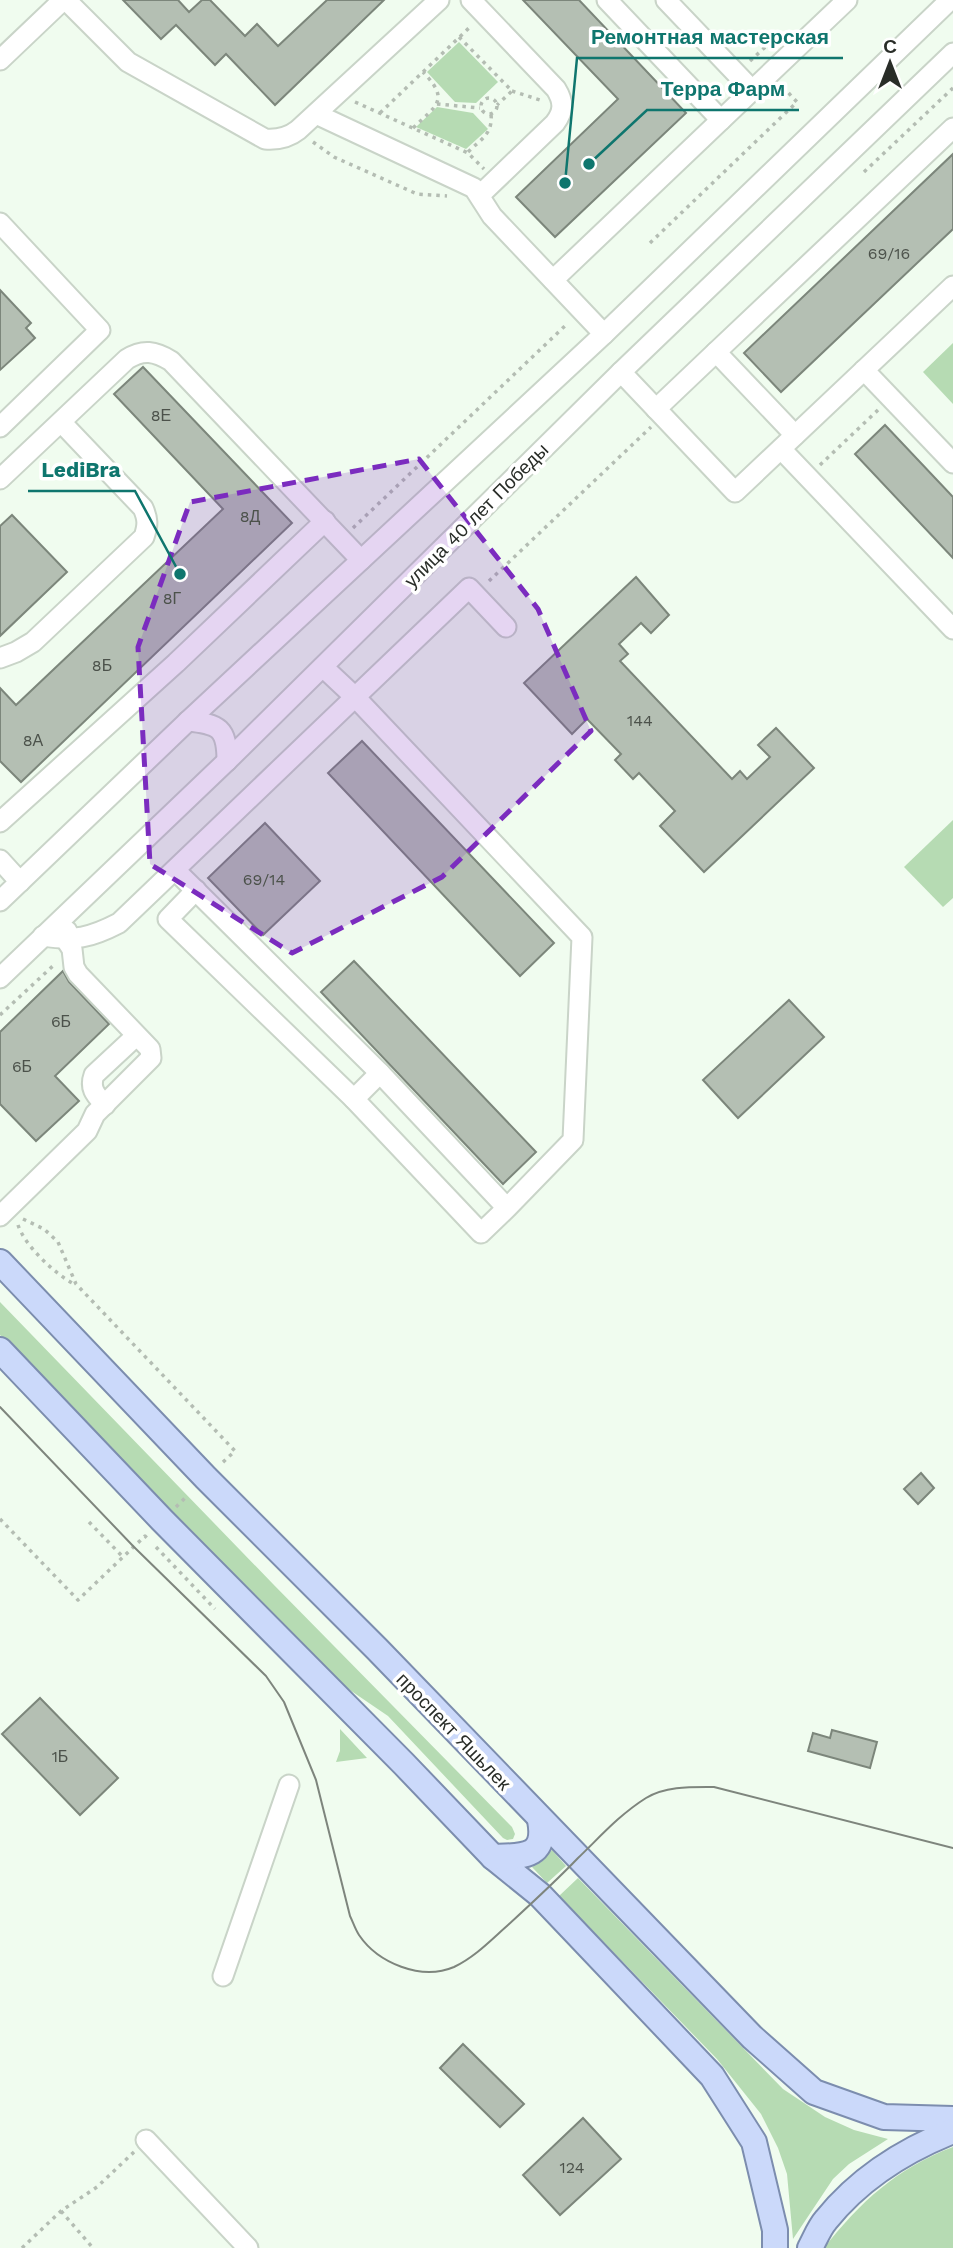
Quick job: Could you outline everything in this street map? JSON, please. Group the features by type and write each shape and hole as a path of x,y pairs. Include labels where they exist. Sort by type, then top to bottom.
{"main road":[{"name":"проспект Яшьлек","path":"0,1262 206,1478 376,1649 752,2038 814,2092 884,2117 953,2119"},
{"path":"0,1350 162,1520 494,1857 540,1895 712,2076 754,2142 775,2230 775,2248"},
{"path":"494,1857 531,1854 539,1846 543,1834 540,1820"},
{"path":"810,2248 825,2221 871,2176 921,2143 953,2131"}],"street":[{"path":"0,60 65,0 123,58 265,139 279,139 298,130 439,0"},
{"path":"607,0 721,120"},
{"path":"666,0 752,90"},
{"path":"553,280 847,0"},
{"path":"0,901 188,721 604,334 950,0"},
{"path":"477,7 556,89 563,107 555,123 480,195"},
{"name":"улица 40 лет Победы","path":"0,978 227,761 621,372 953,53"},
{"path":"316,114 466,183 480,195 487,211 604,334"},
{"path":"656,409 953,128"},
{"path":"0,223 100,330 0,427"},
{"path":"621,372 735,492 953,286"},
{"path":"716,352 788,442 808,476 953,629"},
{"path":"0,479 127,359 137,353 159,353 171,361 362,560"},
{"path":"864,370 953,463"},
{"path":"0,658 33,642 144,537 148,526 148,518 143,508 61,422"},
{"path":"3,812 176,663 325,521"},
{"path":"43,936 66,940 91,937 119,923 469,589 506,627"},
{"path":"196,890 168,919 354,1099 481,1233 573,1140 582,937 356,698 323,667"},
{"path":"188,721 219,728 227,742 227,761"},
{"path":"0,860 20,882"},
{"path":"175,870 380,1073 507,1208"},
{"path":"8,1215 87,1131 94,1114 151,1058 150,1049 74,967 72,949 66,940 68,912"},
{"path":"105,1105 94,1093 94,1075 136,1035"},
{"path":"354,1099 380,1073"},
{"path":"223,1976 289,1785"},
{"path":"146,2140 248,2248"}],"path":[{"path":"380,113 459,37 477,7"},
{"path":"459,37 512,91 491,114"},
{"path":"413,128 437,104 436,85 423,72"},
{"path":"650,243 797,102 770,73"},
{"path":"864,172 953,88"},
{"path":"338,94 468,152 495,180"},
{"path":"491,114 483,112 480,104 485,98 493,98 497,105"},
{"path":"437,104 481,108"},
{"path":"468,152 489,132 492,125 491,114"},
{"path":"298,130 326,152 417,194 427,197 480,195"},
{"path":"342,539 582,310"},
{"path":"808,476 891,398"},
{"path":"8,1215 22,1236 61,1277 76,1284"},
{"path":"8,1215 44,1229 58,1242 76,1284 234,1451 217,1468"},
{"path":"172,1510 187,1496"},
{"path":"0,1519 78,1600 145,1536 215,1609"},
{"path":"89,1522 123,1557"},
{"path":"22,2248 61,2211 97,2187 146,2140"},
{"path":"61,2211 93,2248"}],"highlighted area":[{"path":"419,459 538,609 591,731 442,877 292,953 150,864 138,647 190,502"}],"green space":[{"path":"459,42 498,82 476,103 455,102 427,72"},
{"path":"437,107 473,113 488,129 466,149 416,127"},
{"path":"953,343 953,404 923,372"},
{"path":"953,820 953,898 943,907 904,867"},
{"path":"0,1302 512,1827 515,1834 513,1839 503,1838 388,1716 341,1684 0,1335"},
{"path":"340,1729 367,1758 336,1762 340,1751"},
{"path":"552,1850 566,1866 547,1883 532,1867"},
{"path":"578,1878 783,2089 825,2117 854,2130 888,2139 849,2164 833,2179 793,2239 787,2174 761,2114 717,2059 559,1896"},
{"path":"953,2147 953,2248 824,2248 851,2216 881,2188 914,2165"}],"building":[{"path":"123,0 178,0 189,12 202,0 210,0 245,36 257,24 278,46 327,0 384,0 275,105 226,54 215,65 176,25 161,39"},
{"path":"523,0 579,0 686,113 555,237 516,197 618,99"},
{"path":"953,154 953,229 781,392 744,353"},
{"path":"0,290 31,323 26,328 35,338 0,370"},
{"path":"143,367 292,523 21,782 0,761 0,688 16,705 223,509 114,394"},
{"path":"885,425 953,497 953,558 855,454"},
{"path":"12,515 67,572 0,636 0,526"},
{"path":"636,577 669,615 651,633 641,623 619,644 628,654 620,661 732,779 740,771 747,779 770,757 758,745 776,728 814,768 704,872 660,826 675,811 639,773 633,779 615,760 621,754 587,719 572,734 524,683"},
{"path":"362,741 554,943 520,976 328,773"},
{"path":"265,823 320,881 263,935 208,878"},
{"path":"354,961 536,1152 503,1184 321,992"},
{"path":"63,971 69,982 109,1024 55,1076 79,1101 36,1141 0,1104 0,1032"},
{"path":"789,1000 824,1037 738,1118 703,1080"},
{"path":"921,1473 934,1488 918,1504 904,1489"},
{"path":"40,1698 118,1778 80,1815 2,1734"},
{"path":"832,1730 877,1742 870,1768 808,1751 813,1733 830,1738"},
{"path":"463,2044 524,2104 500,2127 440,2068"},
{"path":"583,2118 621,2159 560,2215 523,2175"}],"tram line":[{"path":"0,1407 134,1547 266,1676 284,1702 316,1780 350,1916 367,1945 377,1954 401,1967 428,1972 441,1971 462,1963 553,1884 610,1826 646,1798 670,1789 714,1787 953,1848"}],"place":[{"name":"Терра Фарм","path":"589,164"},
{"name":"Ремонтная мастерская","path":"565,183"},
{"name":"LediBra","path":"180,574"}]}
